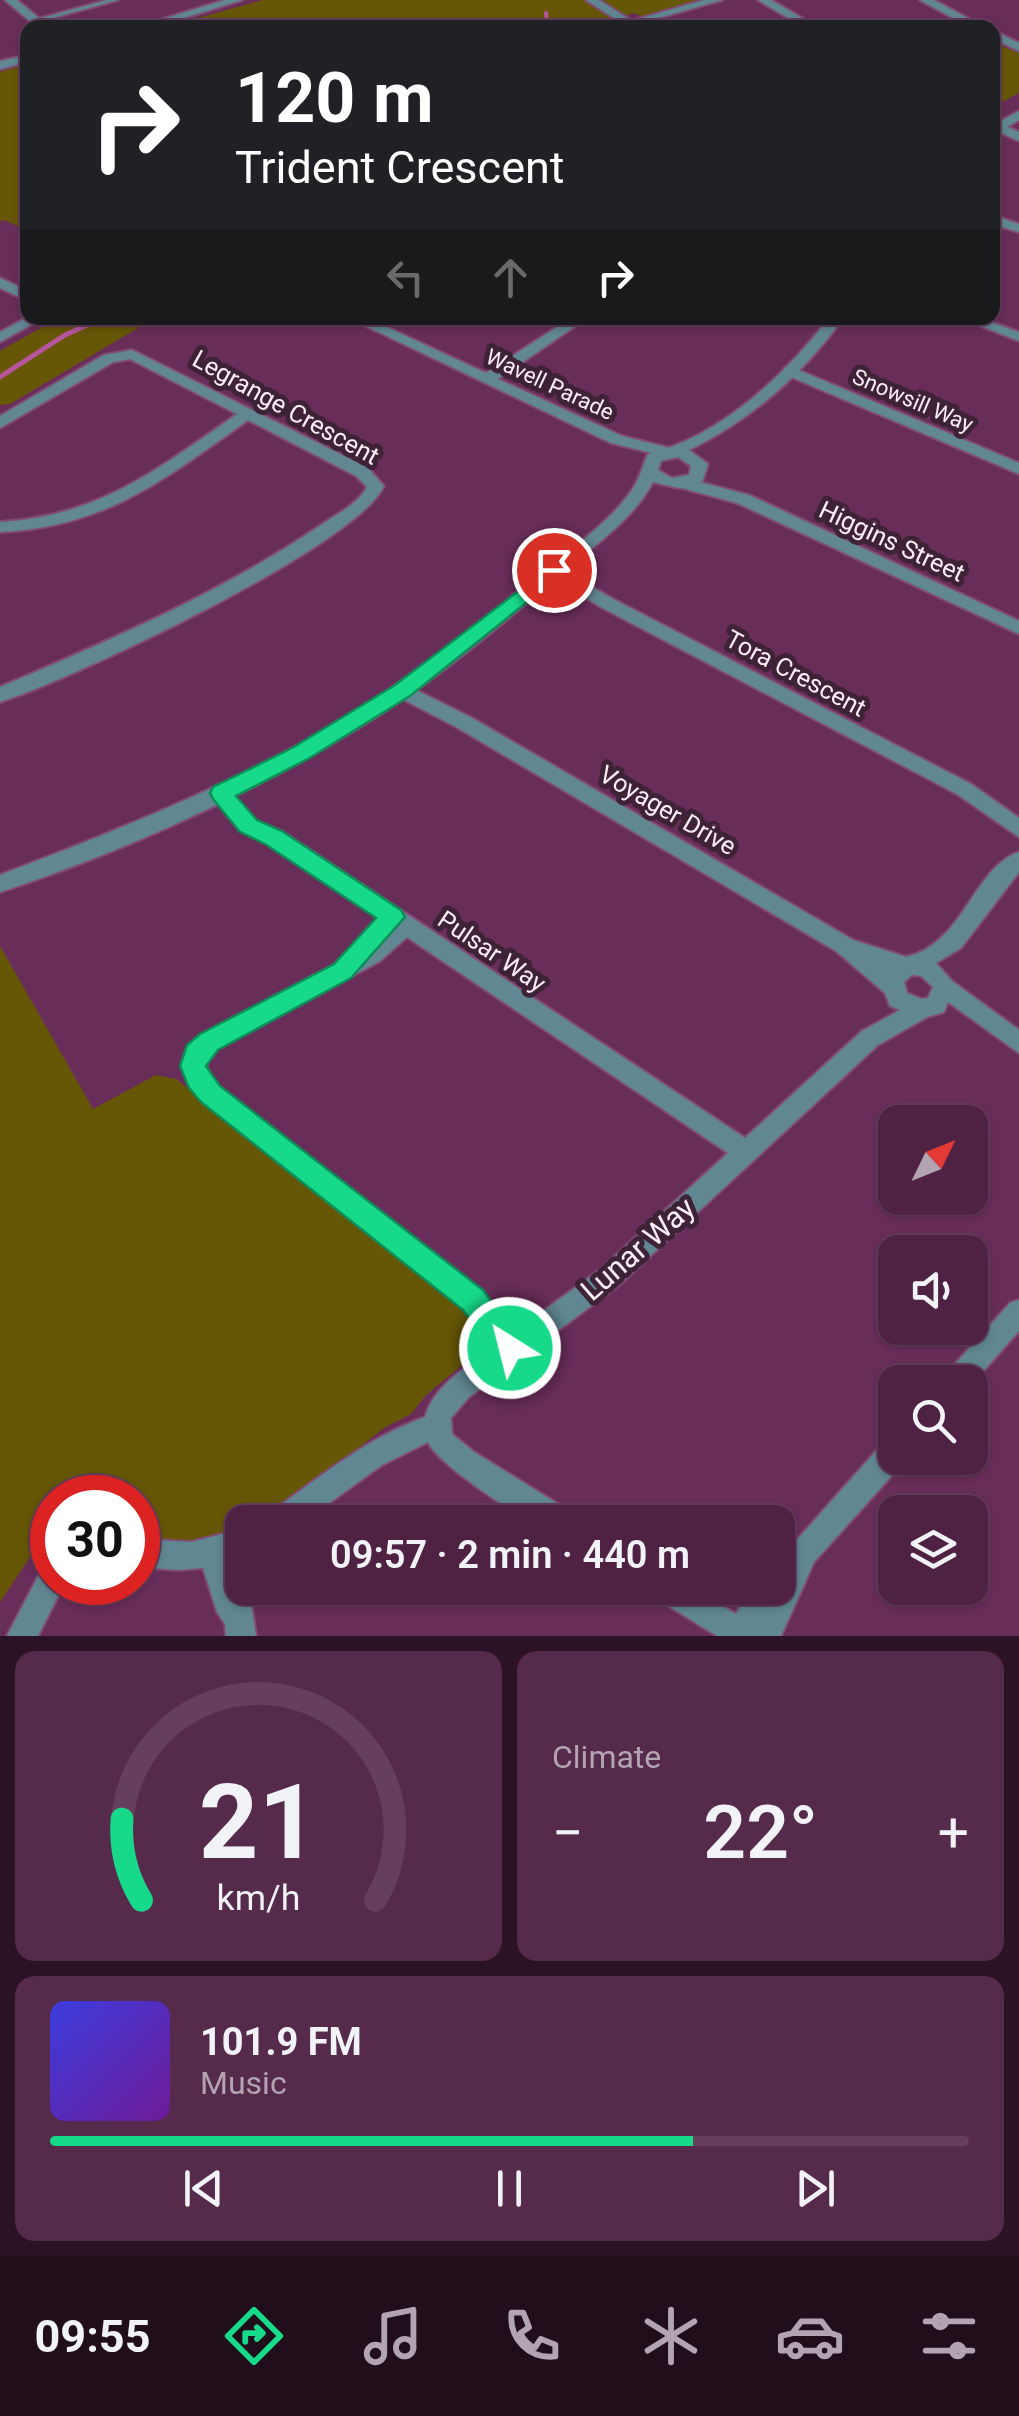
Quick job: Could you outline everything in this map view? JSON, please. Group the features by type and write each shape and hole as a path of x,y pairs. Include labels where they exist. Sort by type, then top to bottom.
{"street":[{"path":"10,0 37,20"},
{"path":"166,20 237,0"},
{"path":"591,0 625,20"},
{"path":"652,20 716,0"},
{"path":"763,0 799,20"},
{"path":"925,0 965,20"},
{"path":"0,338 23,325"},
{"name":"Wavell Parade","path":"371,325 617,440 670,452"},
{"path":"492,381 570,325"},
{"path":"630,505 654,457 719,430 811,351 831,325"},
{"path":"985,325 1019,338"},
{"name":"Legrange Crescent","path":"0,423 101,362 128,354 375,482 374,494 317,536 234,588 159,626 0,694"},
{"name":"Snowsill Way","path":"789,371 1019,469"},
{"path":"0,527 56,522 101,509 252,415"},
{"path":"0,884 227,790 300,753 408,686 630,505 696,478 719,430"},
{"name":"Wavell Parade","path":"617,440 650,469"},
{"path":"670,452 690,455 700,465"},
{"name":"Higgins Street","path":"700,465 743,499"},
{"path":"650,469 658,479 682,483"},
{"name":"Higgins Street","path":"682,483 743,499 1019,628"},
{"name":"Tora Crescent","path":"550,573 1019,815"},
{"name":"Voyager Drive","path":"408,686 844,946 893,990"},
{"name":"Tora Crescent","path":"964,789 1019,829"},
{"name":"Pulsar Way","path":"227,790 248,826 274,837 399,921 678,1110 739,1158"},
{"path":"995,1029 905,1004 893,990 894,974 953,942 1012,866 1019,842"},
{"path":"399,921 372,955 209,1042 194,1060 198,1080 210,1094 473,1300 510,1348"},
{"path":"925,1008 941,1000 953,942"},
{"name":"Voyager Drive","path":"844,946 910,966"},
{"path":"910,966 930,970 995,1029 1019,1043"},
{"name":"Lunar Way","path":"870,1038 893,990"},
{"name":"Lunar Way","path":"436,1426 439,1412 452,1396 510,1348 610,1277 870,1038 925,1008"},
{"path":"973,1365 1015,1324"},
{"path":"303,1505 396,1439 436,1426 442,1442 464,1462 534,1505"},
{"path":"795,1560 878,1470"},
{"path":"160,1556 178,1559 225,1550"},
{"path":"750,1635 779,1600 805,1552"},
{"path":"225,1572 225,1597"},
{"path":"22,1636 38,1605"},
{"path":"228,1605 240,1634"},
{"path":"696,1605 750,1635"},
{"path":"750,1635 760,1605"}],"lane":[{"path":"54,20 115,0"},
{"path":"951,20 960,17"}],"shaded area":[{"path":"263,0 705,0 644,18 635,13 609,20 191,20"},
{"path":"1000,45 1019,53 1019,93 1000,103"},
{"path":"20,66 20,228 0,221 0,72"},
{"path":"46,325 143,325 10,404 0,405 0,351"},
{"path":"0,946 93,1109 156,1075 176,1079 463,1306 479,1333 473,1356 426,1395 411,1414 384,1428 286,1505 225,1505 225,1537 180,1544 160,1542 160,1475 30,1475 30,1557 0,1602"}],"waterway":[{"path":"546,13 547,20"},
{"path":"0,377 87,325"}],"route":[{"path":"510,1348 473,1300 204,1089 193,1066 196,1053 209,1042 342,971 393,917 274,837 248,826 221,793 359,719 463,646 554,570"}]}
